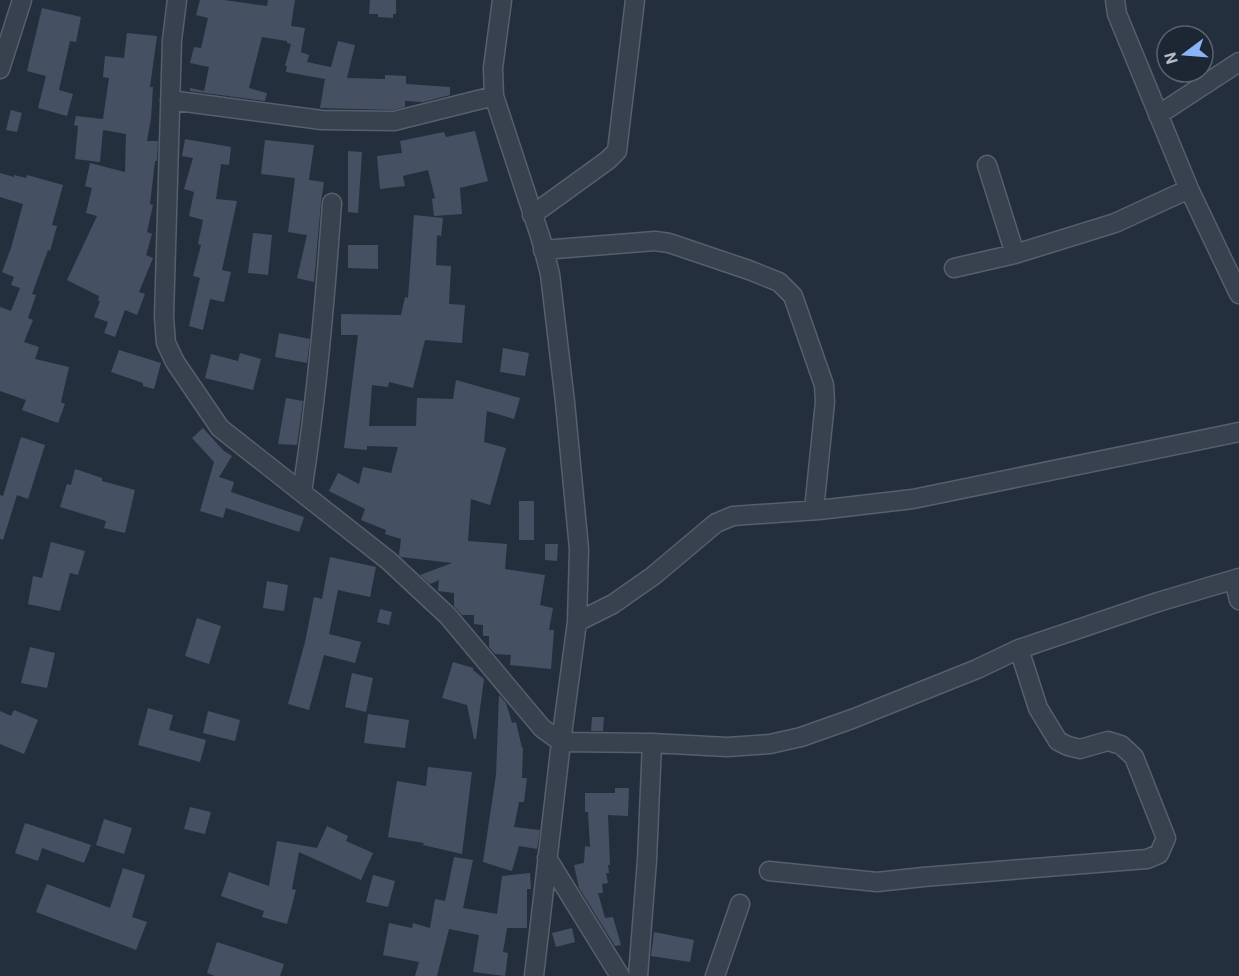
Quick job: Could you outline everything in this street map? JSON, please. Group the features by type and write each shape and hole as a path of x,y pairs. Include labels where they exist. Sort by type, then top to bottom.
{"street":[{"path":"0,69 22,0"},
{"path":"177,0 172,40 164,317 166,343 175,362 220,428 389,561 448,616 542,728 561,742 727,747 770,744 801,737 977,669 1019,649 1158,602 1237,579 1239,600"},
{"path":"502,0 493,68 494,96 550,274 579,549 577,622 534,976"},
{"path":"532,215 617,151 635,0"},
{"path":"1115,0 1117,14 1189,189 1239,294"},
{"path":"1158,115 1239,62"},
{"path":"170,100 322,120 394,121 494,96"},
{"path":"987,165 1016,254"},
{"path":"954,268 1016,254 1115,223 1189,189"},
{"path":"302,492 323,328 332,203"},
{"path":"543,250 655,241 669,243 748,270 779,282 787,288 793,296 824,386 825,402 814,510"},
{"path":"577,622 612,604 654,576 716,523 733,516 913,499 1239,432"},
{"path":"769,871 876,882 1147,859 1159,854 1166,838 1134,757 1121,745 1108,741 1080,749 1068,747 1058,741 1038,708 1019,649"},
{"path":"638,976 647,860 652,743"},
{"path":"548,858 620,976"},
{"path":"715,976 740,904"}],"building":[{"path":"200,0 224,0 267,6 268,0 295,0 291,26 305,28 301,52 309,55 307,62 331,67 338,41 355,45 347,78 385,79 385,75 406,76 406,84 450,87 450,95 423,102 405,101 405,107 393,110 320,108 325,79 286,72 287,66 285,66 291,44 287,41 262,37 249,88 267,93 265,101 190,91 190,88 204,91 209,67 190,63 194,47 201,48 208,18 196,15"},
{"path":"370,0 396,0 396,14 393,14 393,18 369,14"},
{"path":"42,8 81,17 76,42 70,41 59,90 73,94 67,116 38,108 46,76 27,71"},
{"path":"127,33 157,36 150,87 153,87 147,141 158,141 150,204 153,205 147,232 152,234 146,255 153,258 139,292 145,294 137,315 125,310 115,337 104,333 108,322 94,317 100,301 98,301 99,296 67,280 97,216 86,213 92,188 85,186 90,163 125,172 126,134 103,130 100,162 75,159 78,126 74,125 76,116 103,119 109,78 103,77 105,56 124,58"},
{"path":"11,110 22,113 17,132 6,130"},
{"path":"475,131 488,181 460,188 462,214 434,216 432,199 435,198 428,170 403,176 405,186 380,189 377,156 402,153 400,141 444,132 446,137"},
{"path":"185,139 231,147 229,165 221,164 216,199 237,201 222,270 231,272 224,302 210,299 203,330 189,326 200,278 193,276 201,245 198,244 203,220 189,216 194,192 184,189 193,158 182,156"},
{"path":"265,140 314,145 309,180 324,182 314,282 297,278 307,235 288,232 295,178 261,174"},
{"path":"348,151 362,152 358,213 348,212"},
{"path":"0,173 26,178 27,175 63,185 52,225 57,226 50,251 48,250 32,294 36,295 28,318 33,320 24,342 39,347 35,359 69,367 61,402 65,404 58,423 22,410 26,400 0,391 0,307 11,311 20,288 11,285 14,277 2,272 23,204 0,197"},
{"path":"414,215 443,218 441,236 437,235 436,265 451,266 449,304 465,305 462,343 425,340 413,388 389,382 388,387 372,385 369,426 416,426 417,398 453,399 456,380 520,398 514,419 487,411 484,442 506,448 490,505 471,499 468,541 507,544 505,569 545,575 540,605 553,608 549,630 554,630 551,669 510,665 511,655 495,654 489,647 489,636 483,636 483,625 474,624 474,615 462,615 454,606 454,593 438,591 439,580 430,584 420,575 452,563 401,557 399,555 401,539 385,534 386,530 361,520 365,509 329,491 338,473 359,484 363,467 391,473 398,447 367,446 367,450 344,448 358,335 341,335 341,314 401,315 405,297 408,298"},
{"path":"253,233 272,235 268,275 248,273"},
{"path":"348,245 378,245 378,269 348,268"},
{"path":"279,333 310,339 307,363 275,357"},
{"path":"503,348 529,353 525,376 500,372"},
{"path":"119,350 161,363 154,389 111,372"},
{"path":"240,353 261,359 253,390 205,378 211,354 238,361"},
{"path":"286,398 303,401 297,445 278,444"},
{"path":"203,428 224,451 232,456 219,477 234,482 231,492 304,517 299,532 226,508 223,518 200,511 214,462 192,438"},
{"path":"21,437 45,445 28,499 17,495 3,540 0,539 0,495 3,496"},
{"path":"75,469 102,478 102,481 135,490 125,533 104,528 106,521 60,507 67,484 71,485"},
{"path":"519,501 534,501 534,540 519,540"},
{"path":"51,542 85,551 78,575 70,573 60,611 28,604 33,576 42,578"},
{"path":"545,544 558,544 557,561 545,560"},
{"path":"330,557 376,567 370,597 338,590 329,634 361,642 355,663 324,655 309,710 288,704 305,642 314,597 322,599"},
{"path":"267,581 288,585 284,611 263,608"},
{"path":"380,609 392,612 389,625 377,622"},
{"path":"197,618 221,626 209,664 185,656"},
{"path":"30,647 55,653 47,688 21,683"},
{"path":"453,662 473,668 484,679 476,739 474,739 467,705 442,698"},
{"path":"352,673 373,678 366,712 345,707"},
{"path":"499,695 506,703 512,723 516,722 523,748 522,778 527,778 524,802 519,802 514,827 540,830 537,849 519,846 512,871 483,862 496,775"},
{"path":"148,708 173,715 169,730 206,740 200,762 138,745"},
{"path":"14,710 38,720 24,754 0,744 0,711 11,716"},
{"path":"208,711 240,720 235,741 203,733"},
{"path":"368,714 409,720 405,748 364,743"},
{"path":"592,717 604,717 603,731 591,731"},
{"path":"428,767 472,772 462,854 423,845 424,843 388,837 397,781 426,786"},
{"path":"615,788 629,788 628,816 608,815 610,865 608,865 609,873 606,873 608,883 602,884 603,893 598,893 605,918 613,917 621,945 615,946 579,888 574,865 584,863 585,846 590,847 585,793 615,793"},
{"path":"190,807 211,812 205,834 184,829"},
{"path":"104,819 132,828 124,854 96,845"},
{"path":"25,823 91,845 84,863 42,848 38,861 15,853"},
{"path":"327,826 348,836 346,841 373,853 361,880 299,852 292,889 296,890 287,924 262,917 264,911 221,896 229,872 269,886 277,841 317,848"},
{"path":"454,857 473,860 463,908 497,914 502,876 530,873 531,889 527,889 527,928 507,928 503,952 508,953 505,976 473,972 479,935 449,929 437,976 415,976 419,962 383,955 389,923 412,928 413,923 430,928 435,899 445,901"},
{"path":"123,868 145,875 132,917 147,922 136,950 36,912 47,884 110,908"},
{"path":"373,875 395,881 388,907 366,902"},
{"path":"572,928 575,942 556,947 552,933"},
{"path":"654,932 694,940 690,962 651,956"},
{"path":"217,942 284,964 280,976 215,976 207,973"}]}
